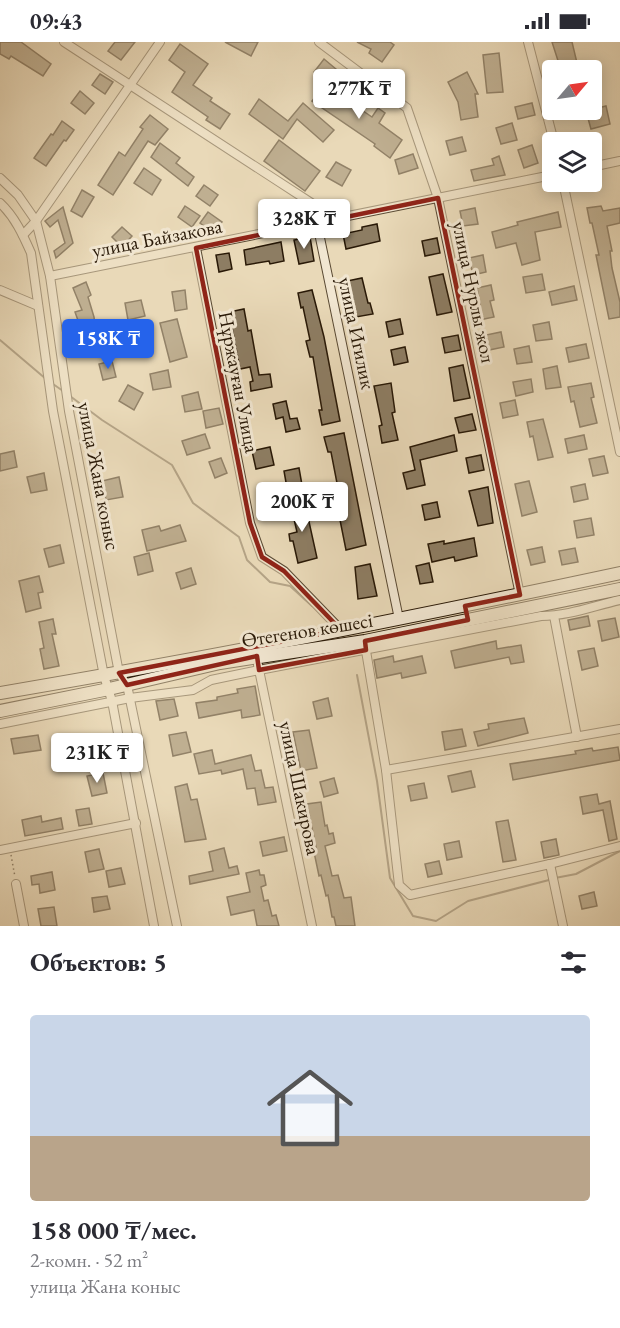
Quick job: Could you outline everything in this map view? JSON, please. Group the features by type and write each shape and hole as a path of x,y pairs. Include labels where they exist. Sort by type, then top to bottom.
{"main road":[{"name":"Өтегенов көшесі","path":"0,693 104,676 399,619 620,573"},
{"name":"Өтегенов көшесі","path":"0,711 111,695 127,685 257,656 365,646 468,620 620,589"},
{"path":"465,606 468,620"}],"street":[{"name":"улица Игилик","path":"64,42 313,204 399,619"},
{"path":"24,235 160,42"},
{"name":"улица Нурлы жол","path":"319,42 407,108 438,198 520,595"},
{"path":"528,42 551,132"},
{"path":"602,165 620,161"},
{"name":"улица Байзакова","path":"50,276 542,177"},
{"name":"улица Жана коныс","path":"0,178 18,195 36,221 50,276 69,411 119,673 127,685"},
{"path":"565,192 620,452"},
{"name":"улица Жана коныс","path":"0,203 24,235 31,253 53,411 104,676 111,695 136,822 154,926"},
{"name":"Нұржауған Улица","path":"196,248 250,524 262,557 284,571 341,630"},
{"path":"0,290 38,306"},
{"path":"0,724 111,695 130,698 193,690 211,680 365,646 541,616 578,612 620,600"},
{"path":"554,616 577,737"},
{"path":"365,646 386,770 399,885 410,895 620,846"},
{"name":"улица Шакирова","path":"257,656 312,926"},
{"path":"127,685 177,926"},
{"path":"386,770 620,729"},
{"path":"5,849 136,822"},
{"path":"550,864 563,926"},
{"path":"16,884 24,926"}],"path":[{"path":"5,849 16,884"}],"highlighted area":[{"path":"438,198 520,595 465,606 468,620 365,641 366,650 259,670 257,656 127,685 119,673 341,630 284,571 262,557 250,523 196,248"}],"building":[{"path":"0,42 21,42 51,64 43,76 11,56 9,59 0,54"},
{"path":"115,42 135,42 121,60 108,51"},
{"path":"225,42 258,42 251,56"},
{"path":"357,42 390,42 394,45 382,62 369,53 371,49"},
{"path":"552,42 572,42 576,60 558,60"},
{"path":"180,44 208,64 193,85 212,98 210,101 230,114 220,129 206,120 208,117 172,92 185,72 169,60"},
{"path":"499,53 503,92 487,93 483,55"},
{"path":"324,59 336,69 327,81 314,72"},
{"path":"467,72 478,94 475,94 478,117 461,120 458,102 448,82"},
{"path":"100,74 113,82 105,94 92,85"},
{"path":"323,87 340,99 348,87 356,92 350,102 372,117 378,108 385,113 379,123 402,140 390,158 374,146 375,144 312,101"},
{"path":"80,91 94,103 85,114 71,103"},
{"path":"259,99 288,121 303,103 334,130 323,142 297,119 283,139 249,114"},
{"path":"532,103 535,115 518,119 515,107"},
{"path":"606,106 610,124 591,129 588,120 602,120 602,107"},
{"path":"150,115 168,129 155,145 148,141 113,195 98,185 119,152 125,156 143,129 140,127"},
{"path":"62,121 74,130 46,166 34,158"},
{"path":"512,123 517,140 501,144 496,128"},
{"path":"462,137 466,151 450,155 446,141"},
{"path":"279,140 320,171 305,191 264,161"},
{"path":"160,143 180,158 176,163 194,177 188,186 151,157"},
{"path":"532,145 538,163 524,168 518,150"},
{"path":"413,154 418,168 399,174 395,160"},
{"path":"499,156 505,175 474,181 471,170 494,165 492,159"},
{"path":"336,162 351,170 342,186 326,177"},
{"path":"144,168 161,180 152,195 134,183"},
{"path":"204,185 218,195 210,206 196,196"},
{"path":"82,190 94,197 82,217 71,211"},
{"path":"185,206 200,216 192,227 178,217"},
{"path":"601,206 603,211 620,208 620,223 607,226 612,251 610,251 612,268 620,302 620,317 609,319 596,255 599,255 587,208"},
{"path":"63,207 73,243 56,258 54,251 65,243 58,220 50,227 45,221"},
{"path":"475,208 478,224 463,226 460,211"},
{"path":"208,212 222,222 214,233 200,223"},
{"path":"558,212 561,227 535,232 540,260 522,265 516,243 496,248 492,232 518,225 517,222"},
{"path":"377,224 380,241 346,249 343,234"},
{"path":"122,227 132,236 122,247 112,237"},
{"path":"310,237 314,261 299,264 294,240"},
{"path":"437,238 440,253 425,256 422,241"},
{"path":"281,242 284,261 246,265 244,250"},
{"path":"229,253 232,269 219,272 216,255"},
{"path":"483,255 486,272 473,275 469,258"},
{"path":"443,274 452,312 437,315 429,277"},
{"path":"542,274 545,290 526,293 523,277"},
{"path":"362,278 373,314 356,317 347,281"},
{"path":"86,282 91,295 88,297 96,335 80,337 80,326 75,312 82,310 73,288"},
{"path":"491,285 494,300 490,301 494,317 479,320 476,305 480,304 477,288"},
{"path":"574,286 577,300 552,305 549,292"},
{"path":"185,290 187,309 175,311 172,292"},
{"path":"312,290 324,337 340,421 322,425 319,410 322,410 313,357 310,357 306,341 310,340 298,293"},
{"path":"141,300 145,316 128,320 125,303"},
{"path":"244,309 248,331 251,330 259,375 270,374 272,387 251,391 250,382 253,381 250,367 240,369 229,312"},
{"path":"177,319 187,357 170,362 160,323"},
{"path":"400,319 403,334 389,337 386,322"},
{"path":"549,322 552,339 536,341 533,325"},
{"path":"129,329 133,350 116,353 112,332"},
{"path":"501,332 504,347 489,350 486,335"},
{"path":"458,335 461,350 445,353 442,338"},
{"path":"586,344 589,358 569,362 566,348"},
{"path":"529,346 532,362 517,364 514,349"},
{"path":"405,347 408,362 394,365 391,350"},
{"path":"112,361 116,377 103,380 99,364"},
{"path":"463,365 470,398 454,401 449,368"},
{"path":"557,366 561,387 546,389 543,369"},
{"path":"168,370 171,387 153,390 150,374"},
{"path":"531,379 533,392 516,396 513,382"},
{"path":"391,383 395,412 392,413 398,440 382,443 379,426 382,425 374,386"},
{"path":"591,383 594,397 591,398 597,423 580,427 568,387"},
{"path":"128,385 143,393 134,410 119,401"},
{"path":"198,392 202,409 185,412 182,396"},
{"path":"515,400 518,415 503,418 500,403"},
{"path":"286,401 290,419 297,418 300,429 286,432 283,417 276,419 273,404"},
{"path":"219,408 223,424 206,428 203,411"},
{"path":"472,414 476,430 459,433 455,418"},
{"path":"543,419 553,457 538,460 533,436 530,437 527,422"},
{"path":"344,433 366,545 346,550 338,510 342,509 331,452 328,452 324,437"},
{"path":"205,434 210,448 187,455 182,441"},
{"path":"454,435 457,451 420,460 425,485 407,489 403,473 415,470 410,447"},
{"path":"584,435 587,449 568,453 565,439"},
{"path":"270,447 274,465 256,469 252,451"},
{"path":"14,451 17,467 0,471 0,454"},
{"path":"481,455 484,470 469,473 466,458"},
{"path":"604,456 608,473 593,476 589,459"},
{"path":"221,458 227,473 215,478 209,462"},
{"path":"299,468 302,485 287,488 284,471"},
{"path":"44,473 47,490 31,493 27,477"},
{"path":"119,477 123,497 106,500 102,481"},
{"path":"529,481 537,512 522,516 515,484"},
{"path":"585,484 588,499 574,502 571,487"},
{"path":"488,487 493,523 478,526 469,491"},
{"path":"304,499 317,558 298,563 289,534 297,532 290,502"},
{"path":"437,502 440,517 425,520 422,505"},
{"path":"591,518 594,535 577,538 574,521"},
{"path":"180,525 186,541 147,551 142,530 159,526 161,531"},
{"path":"474,538 477,556 455,561 454,557 432,562 428,544 444,541 444,544"},
{"path":"60,545 64,563 49,567 44,549"},
{"path":"542,547 545,562 531,565 527,550"},
{"path":"575,548 578,562 562,565 559,551"},
{"path":"149,553 153,571 138,575 134,557"},
{"path":"429,563 433,582 420,584 416,566"},
{"path":"370,564 377,596 358,599 355,567"},
{"path":"191,568 196,584 181,589 176,573"},
{"path":"39,576 43,592 38,593 41,608 26,612 19,581"},
{"path":"588,616 590,626 570,630 568,620"},
{"path":"615,618 619,637 602,641 598,621"},
{"path":"53,619 56,634 52,634 59,666 44,669 40,649 44,648 39,622"},
{"path":"496,641 497,649 521,645 524,662 511,664 509,657 455,668 451,651"},
{"path":"594,648 598,666 582,670 578,651"},
{"path":"393,656 394,662 422,656 426,673 402,678 401,673 377,678 374,660"},
{"path":"255,686 260,715 242,718 241,710 199,718 196,703 217,700 217,697 238,693 237,689"},
{"path":"328,698 332,716 317,719 313,702"},
{"path":"174,699 178,716 160,720 156,701"},
{"path":"524,718 528,733 478,746 474,732 489,729 488,724"},
{"path":"462,729 466,746 445,750 442,732"},
{"path":"309,730 317,768 301,771 293,732"},
{"path":"186,732 191,752 173,756 169,735"},
{"path":"38,735 41,750 14,754 11,739"},
{"path":"618,747 620,760 513,780 510,764 576,754 575,751 592,748 593,751"},
{"path":"212,750 215,764 251,755 255,771 261,770 265,788 273,787 276,802 258,805 255,788 247,789 243,769 222,774 221,770 199,774 194,754"},
{"path":"471,771 475,787 452,792 448,776"},
{"path":"103,773 107,793 92,796 87,776"},
{"path":"334,778 338,793 324,797 320,782"},
{"path":"424,783 427,798 411,801 408,786"},
{"path":"187,784 191,800 197,799 206,839 185,842 175,787"},
{"path":"597,794 599,804 610,801 617,839 609,841 603,810 583,814 580,797"},
{"path":"321,802 325,826 327,825 329,834 333,833 335,843 325,846 332,876 338,875 344,898 351,897 355,926 336,926 328,895 326,896 321,875 319,876 314,852 317,852 307,804"},
{"path":"89,808 92,824 79,826 76,810"},
{"path":"41,816 42,822 61,818 63,829 25,836 22,820"},
{"path":"508,820 516,860 503,862 496,822"},
{"path":"284,837 287,851 263,856 260,842"},
{"path":"556,839 559,855 544,858 541,842"},
{"path":"459,841 462,857 447,860 444,844"},
{"path":"224,848 229,868 237,866 239,874 190,884 189,876 213,871 209,852"},
{"path":"99,849 104,869 89,872 85,852"},
{"path":"439,861 442,874 428,877 425,864"},
{"path":"121,868 125,884 109,887 106,871"},
{"path":"259,870 260,875 264,875 266,885 261,887 264,901 268,900 272,916 276,915 279,926 257,926 254,910 231,915 227,897 250,892 246,873"},
{"path":"52,872 55,890 40,893 39,884 32,885 31,876"},
{"path":"594,892 597,906 582,909 579,896"},
{"path":"107,896 110,909 94,912 92,898"},
{"path":"54,907 57,926 41,926 38,909"}],"waterway":[{"path":"0,340 46,379"},
{"path":"53,384 63,391"},
{"path":"70,396 102,420 172,465 193,503 239,537 247,560 270,582 290,586 312,606"},
{"path":"357,675 377,781 390,878 413,916 436,921 468,901 549,880"},
{"path":"555,878 576,874 620,851"}]}
